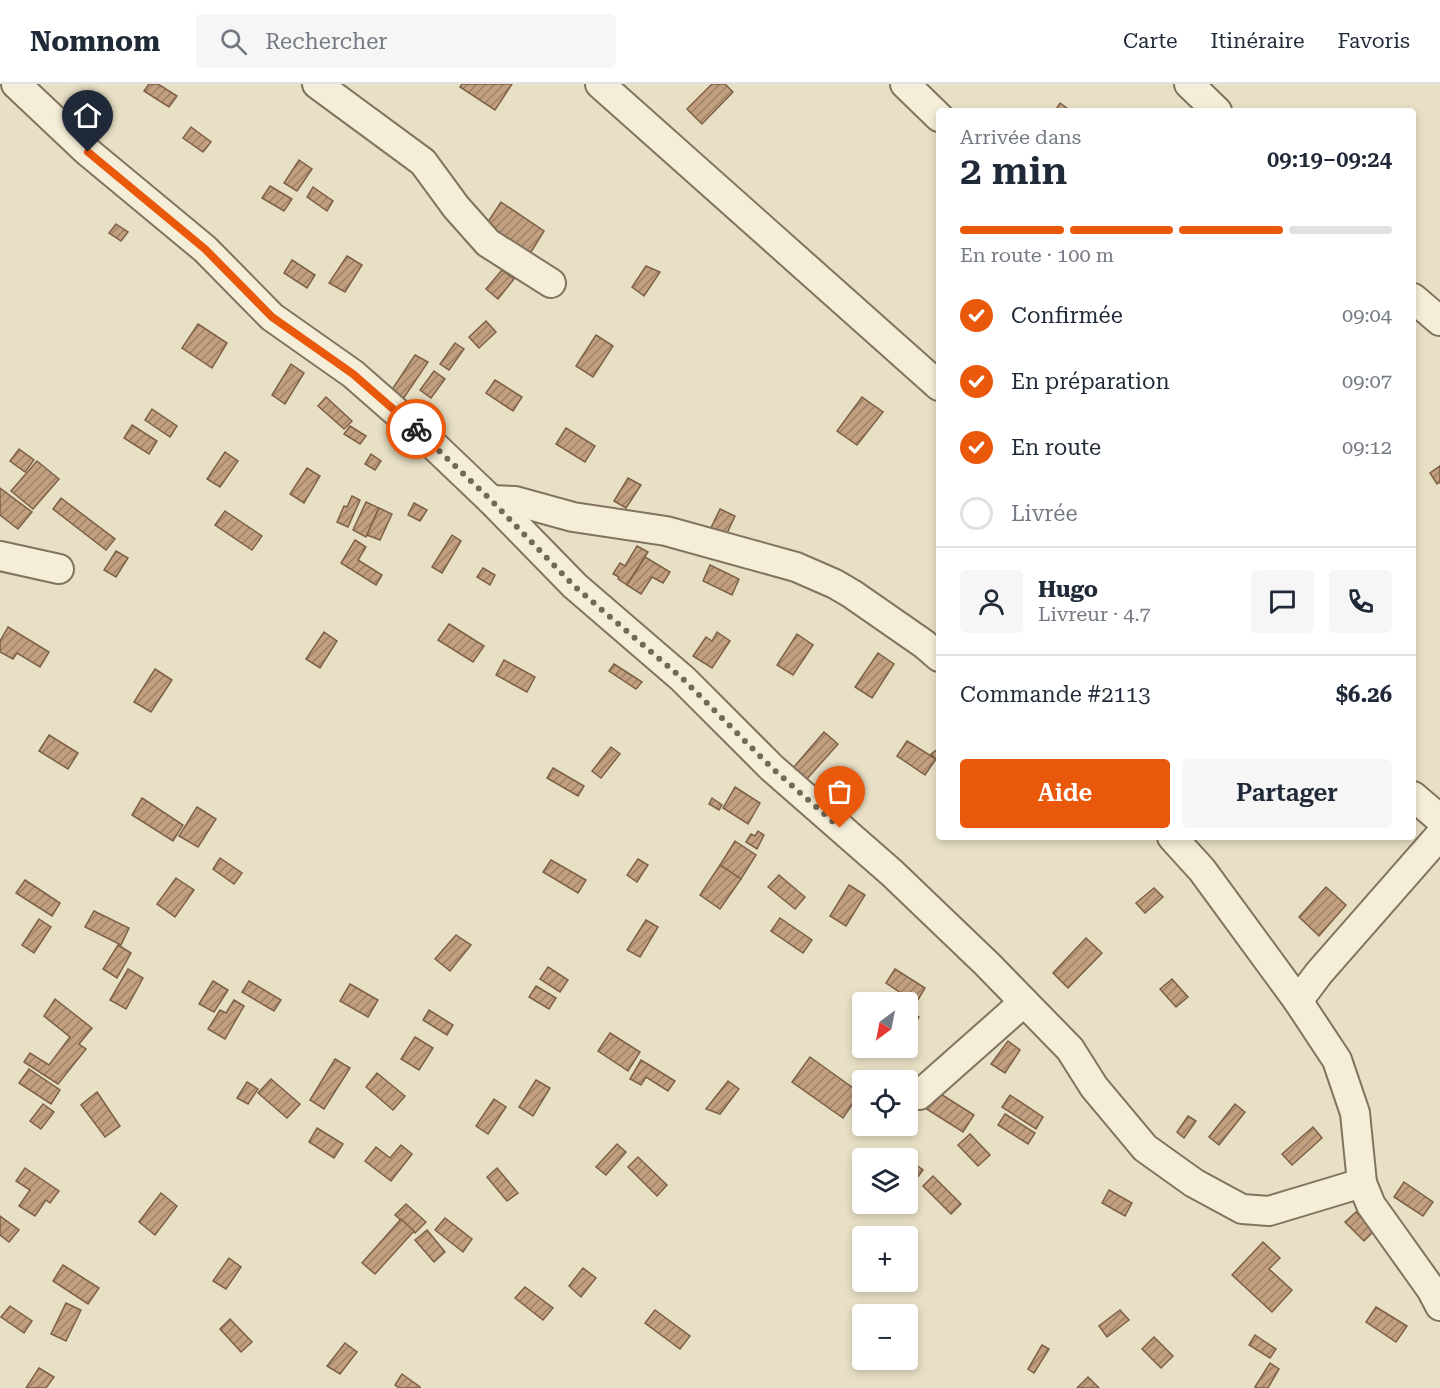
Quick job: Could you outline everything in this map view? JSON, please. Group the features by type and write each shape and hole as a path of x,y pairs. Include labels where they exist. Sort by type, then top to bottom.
{"street":[{"path":"16,84 88,152 205,249 272,317 353,374 426,438 491,500 574,586 683,679 772,768 892,873 987,964 1070,1049 1094,1087 1146,1148 1194,1182 1242,1209 1269,1210 1362,1184"},
{"path":"318,84 423,162 456,207 488,243 551,283"},
{"path":"600,84 936,383"},
{"path":"905,84 936,114"},
{"path":"1189,84 1214,108"},
{"path":"1416,301 1440,321"},
{"path":"491,500 514,501 573,517 666,531 796,567 852,594 936,654"},
{"path":"0,556 59,569"},
{"path":"1416,799 1440,819"},
{"path":"1298,1001 1319,973 1440,835"},
{"path":"1175,840 1202,870 1298,1001 1337,1060 1355,1113 1362,1184 1371,1205 1431,1289 1440,1306"},
{"path":"920,1095 1024,1002"}],"building":[{"path":"149,84 158,84 177,96 169,107 144,91"},
{"path":"462,84 512,84 495,110 460,87"},
{"path":"712,84 725,84 733,92 702,124 687,109"},
{"path":"1060,103 1067,108 1057,108"},
{"path":"191,127 211,142 203,152 183,138"},
{"path":"299,160 312,169 297,191 284,183"},
{"path":"270,186 292,199 284,211 262,198"},
{"path":"313,187 333,201 327,211 307,197"},
{"path":"501,202 544,231 528,257 484,228"},
{"path":"116,224 128,232 121,241 109,233"},
{"path":"347,256 362,265 345,292 329,283"},
{"path":"292,260 315,275 307,288 284,273"},
{"path":"646,266 660,272 644,296 632,287"},
{"path":"502,270 514,279 498,299 486,289"},
{"path":"486,321 496,332 479,348 469,337"},
{"path":"198,324 227,343 212,368 182,348"},
{"path":"596,335 613,346 593,377 576,366"},
{"path":"455,343 464,349 449,370 440,364"},
{"path":"415,355 428,362 403,399 391,391"},
{"path":"291,364 304,373 285,404 272,395"},
{"path":"434,371 445,379 431,398 420,390"},
{"path":"495,380 522,397 513,411 486,393"},
{"path":"326,397 352,421 344,429 318,406"},
{"path":"862,397 883,412 857,445 837,431"},
{"path":"152,409 177,426 170,437 145,420"},
{"path":"132,425 157,441 149,454 124,438"},
{"path":"350,426 366,436 360,444 344,434"},
{"path":"566,428 595,446 585,462 556,444"},
{"path":"19,449 34,460 25,472 10,461"},
{"path":"225,452 238,461 220,487 207,479"},
{"path":"371,454 381,461 375,470 365,464"},
{"path":"37,461 59,479 33,509 11,491"},
{"path":"1440,466 1440,482 1437,484 1430,473"},
{"path":"307,468 320,476 304,503 290,494"},
{"path":"628,478 641,485 626,508 614,501"},
{"path":"0,488 32,512 18,529 0,515"},
{"path":"352,496 360,500 348,527 337,522 344,506 347,507"},
{"path":"61,498 115,539 106,550 53,509"},
{"path":"366,502 379,508 366,537 353,530"},
{"path":"414,503 427,510 420,521 408,515"},
{"path":"379,508 392,514 380,540 367,535"},
{"path":"720,509 735,516 723,542 708,534"},
{"path":"225,511 262,536 252,550 215,525"},
{"path":"452,535 461,541 442,573 432,567"},
{"path":"355,540 366,547 358,560 382,575 376,585 341,563"},
{"path":"637,546 648,552 627,585 613,574 620,563 625,566"},
{"path":"116,551 128,558 116,577 104,570"},
{"path":"645,557 670,572 663,583 652,577 641,594 627,585"},
{"path":"710,565 739,579 732,595 703,581"},
{"path":"483,568 495,575 490,585 477,577"},
{"path":"449,624 484,646 473,662 438,640"},
{"path":"8,627 49,652 40,667 17,653 13,659 0,652 0,641"},
{"path":"324,632 337,641 320,668 306,659"},
{"path":"717,632 730,641 712,668 693,656 706,637 712,641"},
{"path":"797,634 813,645 793,675 777,665"},
{"path":"878,653 894,664 872,698 855,687"},
{"path":"504,660 535,677 527,692 496,675"},
{"path":"614,664 642,682 636,689 609,671"},
{"path":"155,669 172,680 151,712 134,702"},
{"path":"824,732 838,744 806,780 793,768"},
{"path":"49,735 78,753 68,769 39,751"},
{"path":"907,741 936,759 925,775 897,756"},
{"path":"611,747 620,754 601,778 592,771"},
{"path":"936,750 936,760 931,754"},
{"path":"553,768 584,786 578,796 547,778"},
{"path":"735,787 760,803 748,824 723,808"},
{"path":"142,798 183,825 173,841 132,815"},
{"path":"712,798 722,805 719,810 709,804"},
{"path":"197,807 216,819 198,847 179,836"},
{"path":"758,831 764,835 757,849 746,842 751,834 755,836"},
{"path":"735,841 756,855 741,879 720,865"},
{"path":"220,858 242,873 234,884 213,869"},
{"path":"638,859 648,865 637,882 627,875"},
{"path":"551,860 586,880 578,893 543,872"},
{"path":"720,865 741,879 720,909 700,895"},
{"path":"779,875 805,897 795,909 768,887"},
{"path":"176,878 194,890 175,917 157,904"},
{"path":"25,880 60,903 52,916 16,893"},
{"path":"849,885 865,895 846,926 830,916"},
{"path":"1326,887 1346,905 1319,936 1299,917"},
{"path":"1154,888 1163,897 1145,913 1136,903"},
{"path":"94,911 129,928 121,945 85,927"},
{"path":"780,918 812,940 803,953 771,931"},
{"path":"39,919 51,927 34,953 22,945"},
{"path":"646,920 658,927 640,957 627,950"},
{"path":"456,935 471,945 450,971 435,959"},
{"path":"1086,938 1102,953 1068,988 1053,973"},
{"path":"118,945 131,953 117,978 103,969"},
{"path":"548,967 568,980 560,992 540,979"},
{"path":"128,969 143,978 126,1009 110,1000"},
{"path":"895,969 925,988 918,1000 918,992 900,992 886,983"},
{"path":"1172,979 1188,997 1176,1007 1160,989"},
{"path":"213,981 228,990 214,1012 199,1004"},
{"path":"249,981 281,1000 274,1011 242,992"},
{"path":"350,984 378,1000 368,1017 340,1001"},
{"path":"536,986 556,998 549,1009 529,997"},
{"path":"55,999 92,1028 79,1044 86,1049 58,1084 24,1062 30,1053 49,1065 70,1037 44,1016"},
{"path":"234,1000 244,1006 225,1039 208,1029 220,1010 226,1013"},
{"path":"429,1010 453,1025 447,1035 423,1020"},
{"path":"610,1033 640,1052 628,1071 598,1051"},
{"path":"415,1037 433,1048 419,1070 401,1059"},
{"path":"1008,1041 1020,1050 1005,1073 991,1064"},
{"path":"810,1057 852,1087 852,1105 843,1118 792,1082"},
{"path":"335,1059 350,1068 324,1109 310,1100"},
{"path":"641,1060 675,1081 668,1091 646,1077 641,1085 630,1079"},
{"path":"29,1069 60,1090 51,1104 19,1083"},
{"path":"377,1073 405,1096 393,1110 366,1087"},
{"path":"271,1079 300,1104 287,1118 258,1093"},
{"path":"536,1080 550,1088 533,1116 519,1107"},
{"path":"728,1081 739,1089 720,1114 706,1109"},
{"path":"247,1082 258,1089 248,1104 237,1098"},
{"path":"936,1091 974,1115 963,1132 925,1108"},
{"path":"97,1092 120,1126 105,1137 81,1105"},
{"path":"1010,1095 1043,1117 1036,1129 1002,1107"},
{"path":"494,1099 506,1107 488,1134 476,1126"},
{"path":"43,1104 54,1112 41,1129 30,1121"},
{"path":"1235,1104 1245,1112 1219,1145 1209,1137"},
{"path":"1005,1114 1035,1133 1028,1144 998,1125"},
{"path":"1188,1116 1196,1121 1184,1138 1177,1132"},
{"path":"1313,1127 1322,1138 1292,1165 1282,1154"},
{"path":"317,1128 343,1144 334,1158 309,1142"},
{"path":"970,1134 990,1155 978,1166 958,1145"},
{"path":"617,1144 626,1152 606,1175 596,1167"},
{"path":"401,1145 412,1154 391,1181 365,1161 376,1147 390,1158"},
{"path":"638,1157 667,1185 657,1196 628,1167"},
{"path":"918,1166 923,1170 918,1177"},
{"path":"25,1168 59,1191 50,1203 46,1200 35,1216 19,1206 30,1190 16,1181"},
{"path":"497,1168 518,1193 507,1201 487,1177"},
{"path":"933,1176 961,1204 951,1214 923,1186"},
{"path":"1404,1182 1433,1202 1423,1216 1394,1197"},
{"path":"1109,1190 1132,1203 1125,1216 1102,1203"},
{"path":"161,1193 177,1206 155,1235 139,1222"},
{"path":"406,1204 426,1222 415,1233 395,1215"},
{"path":"1356,1212 1374,1231 1364,1241 1345,1222"},
{"path":"0,1216 19,1230 9,1242 0,1235"},
{"path":"445,1218 472,1239 463,1252 435,1230"},
{"path":"401,1219 414,1231 375,1274 362,1263"},
{"path":"427,1230 445,1252 434,1262 415,1240"},
{"path":"1263,1242 1280,1258 1269,1269 1292,1290 1272,1312 1232,1275"},
{"path":"229,1258 241,1267 226,1289 213,1281"},
{"path":"63,1265 99,1288 88,1304 53,1281"},
{"path":"583,1268 596,1278 581,1297 569,1286"},
{"path":"525,1287 553,1308 543,1320 515,1298"},
{"path":"66,1303 81,1310 66,1341 51,1334"},
{"path":"10,1306 32,1321 24,1333 1,1317"},
{"path":"1376,1307 1407,1326 1396,1342 1366,1322"},
{"path":"655,1310 690,1336 680,1349 645,1323"},
{"path":"1120,1310 1129,1320 1107,1337 1099,1326"},
{"path":"230,1319 252,1342 241,1352 220,1329"},
{"path":"1255,1335 1276,1349 1270,1358 1249,1345"},
{"path":"1154,1337 1173,1356 1161,1368 1142,1349"},
{"path":"345,1343 357,1352 340,1374 327,1366"},
{"path":"1042,1345 1049,1349 1034,1373 1028,1369"},
{"path":"1270,1363 1279,1369 1268,1388 1255,1387"},
{"path":"39,1368 54,1377 46,1388 26,1388"},
{"path":"402,1374 420,1388 399,1388 395,1385"},
{"path":"1088,1377 1099,1388 1077,1388"}],"way so far":[{"path":"416,429 491,500 574,586 683,679 772,768 840,828"}],"route":[{"path":"88,152 205,249 272,317 353,374 416,429"}]}
